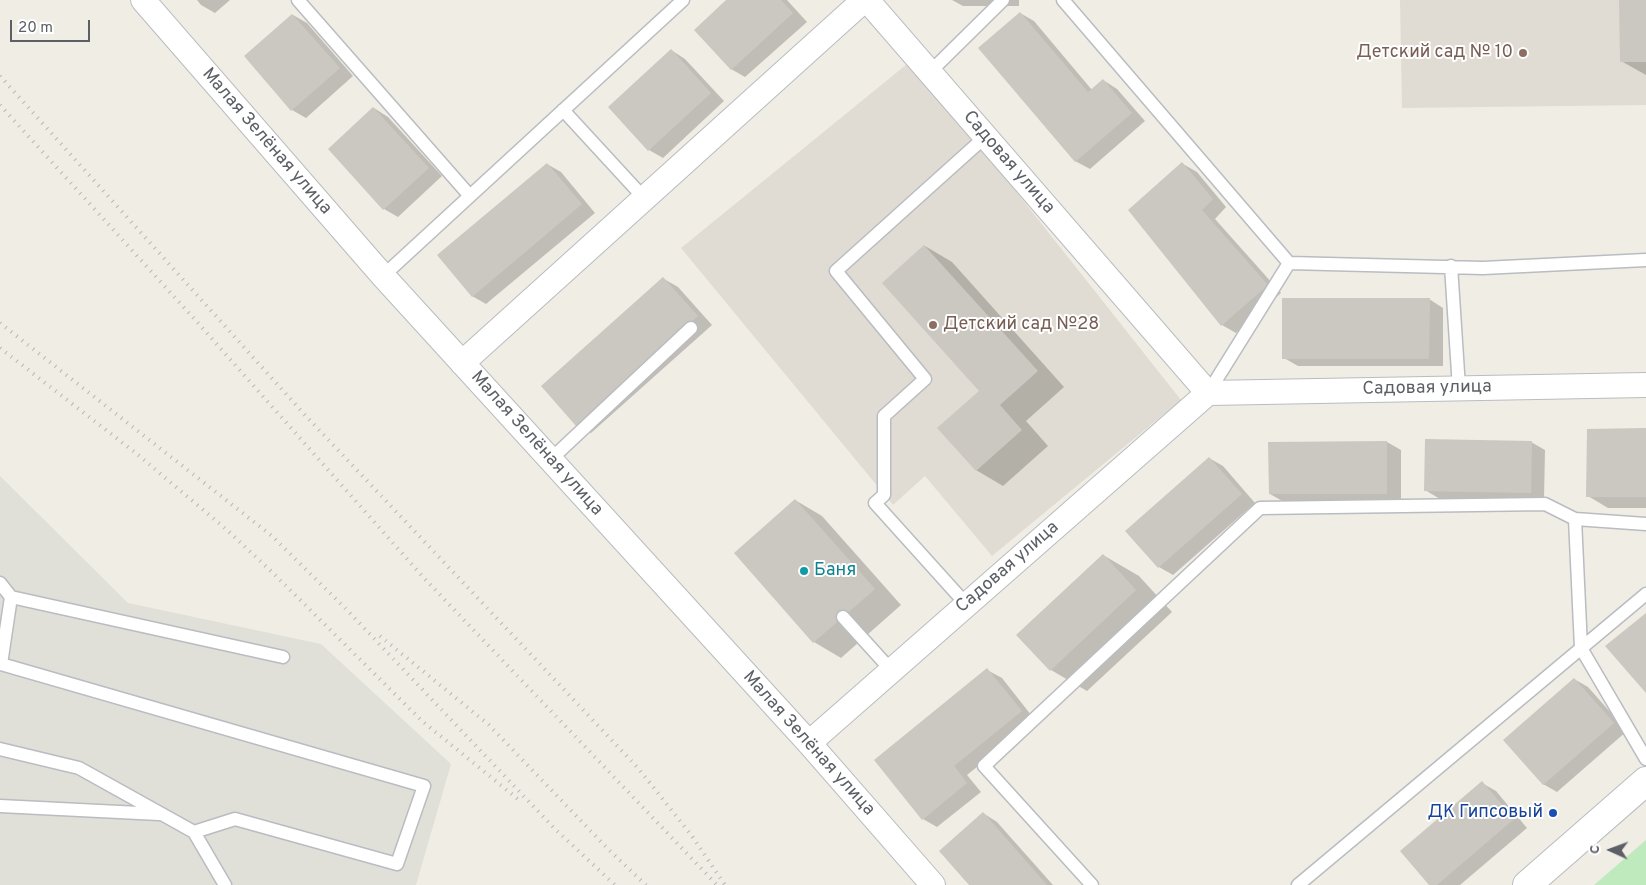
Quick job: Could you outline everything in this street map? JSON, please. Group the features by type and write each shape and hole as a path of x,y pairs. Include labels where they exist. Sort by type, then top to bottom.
{"street":[{"name":"Малая Зелёная улица","path":"143,0 383,276 809,744 933,885"},
{"path":"462,363 864,0"},
{"name":"Садовая улица","path":"867,0 1208,393"},
{"name":"Садовая улица","path":"809,744 1208,393 1646,385"},
{"path":"1527,885 1646,781"}],"lane":[{"path":"298,0 470,196"},
{"path":"383,276 683,0"},
{"path":"930,72 1003,0"},
{"path":"1063,0 1289,263 1483,268 1646,260"},
{"path":"563,110 644,198"},
{"path":"966,604 875,503 884,495 884,416 925,379 836,271 986,137"},
{"path":"1208,393 1289,263"},
{"path":"1451,266 1459,388"},
{"path":"550,460 691,328"},
{"path":"1092,885 984,766 1260,508 1545,504 1575,519 1646,524"},
{"path":"1575,519 1581,648 1646,758"},
{"path":"0,584 11,597 283,657"},
{"path":"1298,885 1646,594"},
{"path":"11,597 1,664 424,786 397,864 235,819 194,832"},
{"path":"843,617 891,670"},
{"path":"0,749 79,768 194,832 225,885"},
{"path":"0,806 162,814"}],"shaded area":[{"name":"Детский сад № 10","path":"1400,0 1646,0 1646,105 1402,108"},
{"name":"Детский сад №28","path":"912,60 1181,400 992,556 925,476 893,505 681,248"},
{"path":"0,476 128,603 321,644 451,764 416,885 0,885"}],"green space":[{"path":"1646,840 1646,885 1594,885"}],"building":[{"path":"726,0 781,0 793,13 731,70 694,30"},
{"path":"1619,0 1646,0 1646,62 1620,62"},
{"path":"1020,12 1088,92 1103,79 1132,113 1075,162 978,48"},
{"path":"292,14 340,68 291,111 244,56"},
{"path":"671,49 711,93 648,151 608,107"},
{"path":"373,107 429,168 383,210 328,149"},
{"path":"1182,162 1213,199 1202,210 1268,285 1221,326 1128,210"},
{"path":"547,163 582,204 472,297 437,255"},
{"path":"924,245 1038,371 1000,405 1022,430 976,471 937,428 979,391 882,283"},
{"path":"663,277 698,316 576,426 541,386"},
{"path":"1282,298 1430,298 1429,359 1282,359"},
{"path":"1646,428 1646,497 1586,497 1587,429"},
{"path":"1425,439 1532,441 1531,493 1424,491"},
{"path":"1387,441 1387,494 1269,494 1268,442"},
{"path":"1209,457 1242,494 1158,568 1125,531"},
{"name":"Баня","path":"795,499 875,589 813,643 734,553"},
{"path":"1103,554 1136,590 1050,671 1016,635"},
{"path":"1646,613 1646,693 1605,646"},
{"path":"987,668 1022,711 954,766 967,783 922,820 874,760"},
{"path":"1574,678 1614,723 1543,785 1503,740"},
{"path":"1482,781 1514,819 1437,885 1429,885 1400,851"},
{"path":"983,812 1047,885 969,885 939,851"}],"railway":[{"path":"0,76 304,414 638,768 692,836 725,885"},
{"path":"0,105 198,323 423,577 717,885"},
{"path":"0,323 272,536 344,607 554,828 615,885"},
{"path":"0,348 137,454 227,530 422,721 519,800"},
{"path":"380,636 489,725 609,850 646,885"}],"place":[{"name":"Детский сад № 10","path":"1523,53"},
{"name":"Детский сад №28","path":"933,325"},
{"name":"Баня","path":"804,571"},
{"name":"ДК Гипсовый","path":"1553,813"}]}
